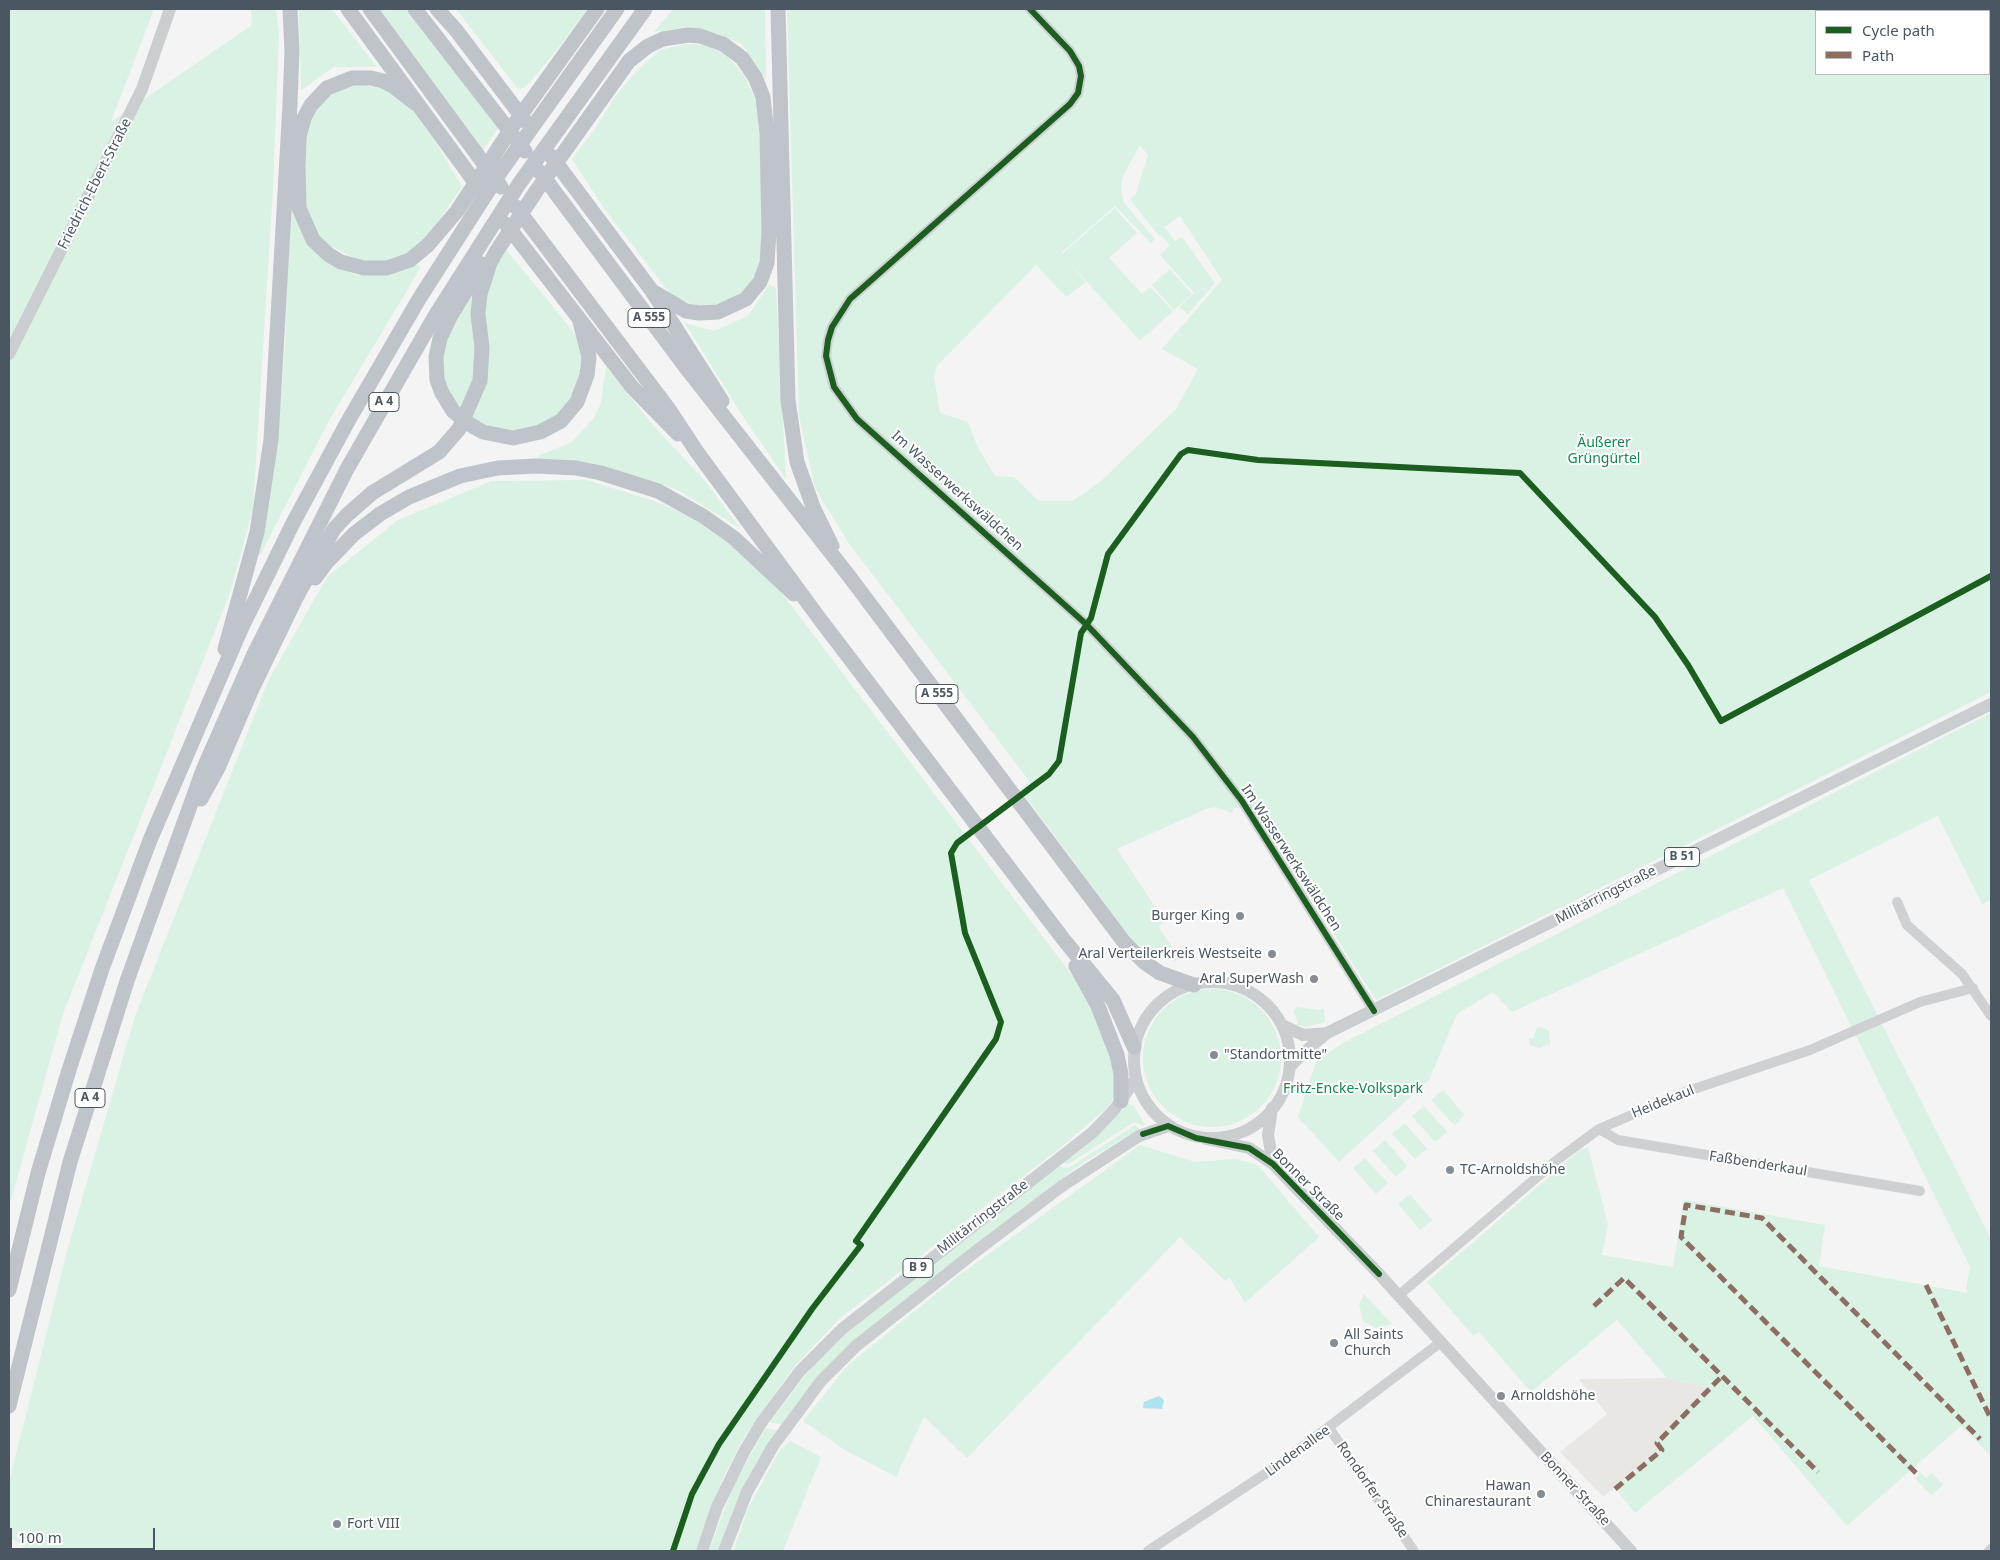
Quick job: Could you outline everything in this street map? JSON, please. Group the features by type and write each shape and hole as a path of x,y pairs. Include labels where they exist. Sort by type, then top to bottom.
{"highway":[{"path":"214,689 257,532 271,440 290,104 292,51 290,9"},
{"path":"348,9 397,75 415,103 580,322 648,406 697,452"},
{"name":"A 555","path":"370,9 668,408 697,452 779,561 819,618 1064,940"},
{"name":"A 555","path":"415,9 551,186 687,369 750,447 812,532 849,576 1134,954 1160,974 1194,985"},
{"path":"437,9 456,30 652,291 700,363 750,447"},
{"path":"445,9 456,30"},
{"path":"415,103 393,86 371,78 344,80 327,88 319,95 304,118 300,137 297,196 302,220 313,240 329,255 353,266 376,269 398,265 410,260 428,245 457,211 524,110 597,9"},
{"name":"A 4","path":"9,1290 38,1173 102,969 150,840 214,689 293,523 347,422 419,299 501,171 617,9"},
{"name":"A 4","path":"9,1406 48,1245 75,1144 127,981 182,828 228,712 282,596 342,478 390,392 440,308 519,184 645,9"},
{"path":"580,322 589,357 588,375 577,402 566,416 552,426 528,436 513,438 492,435 462,420 447,402 435,367 438,347 450,318 514,215 626,51 651,9"},
{"path":"778,9 784,297 790,422 797,462 810,498 822,527 849,576"},
{"path":"182,828 218,768 268,656 305,581 334,529 372,493 439,452 459,430 477,393 482,368 478,314 480,294 490,263 496,252 573,137 628,61 648,46 663,39 688,35 700,36 723,44 742,58 755,77 763,97 766,114 767,144 769,232 767,263 760,282 746,299 718,312 699,314 686,311 652,291"},
{"path":"419,299 457,211"},
{"path":"268,656 326,563 367,524 409,497 441,483 481,472 519,466 576,468 625,480 658,491 702,516 734,538 819,618"},
{"path":"1064,940 1113,1000 1134,1047"},
{"path":"1064,940 1098,1006 1117,1054 1121,1074 1121,1101"}],"main road":[{"name":"Friedrich-Ebert-Straße","path":"9,354 142,89 170,9"},
{"name":"Militärringstraße","path":"1291,1066 1327,1033 1374,1012 1991,704"},
{"path":"1217,983 1247,991 1264,1002 1282,1025 1289,1045 1291,1066 1286,1086 1272,1108 1248,1127 1230,1135 1206,1139 1196,1138 1168,1126 1146,1103 1136,1079 1133,1065 1134,1047 1138,1034 1153,1010 1173,993 1194,985 1217,983"},
{"name":"Militärringstraße","path":"1282,1025 1303,1035 1327,1033"},
{"name":"Militärringstraße","path":"702,1551 717,1506 744,1452 761,1423 800,1371 842,1329 1092,1132 1121,1101 1136,1079"},
{"name":"Bonner Straße","path":"1272,1108 1268,1135 1273,1164"},
{"name":"Militärringstraße","path":"724,1551 747,1492 773,1446 821,1381 856,1346 1062,1186 1139,1136 1168,1126"},
{"name":"Bonner Straße","path":"1206,1139 1250,1148 1273,1164 1441,1342 1632,1551"}],"street":[{"name":"Im Wasserwerkswäldchen","path":"1030,9 1070,51 1079,66 1081,76 1078,93 1070,104 850,299 832,327 828,340 826,356 831,379 843,402 857,419 1086,624 1193,737 1242,801 1374,1012"},
{"path":"1897,902 1907,925 1962,974 1991,1016"},
{"name":"Heidekaul","path":"1398,1296 1557,1160 1599,1129 1685,1092 1810,1050 1920,1002 1973,988"},
{"name":"Faßbenderkaul","path":"1599,1129 1618,1140 1920,1190"},
{"name":"Lindenallee","path":"1148,1551 1218,1507 1329,1428 1441,1342"},
{"name":"Rondorfer Straße","path":"1329,1428 1414,1551"}],"shaded area":[{"path":"1667,1378 1710,1388 1656,1443 1661,1449 1603,1497 1560,1452 1607,1414 1579,1379"}],"green space":[{"path":"9,9 154,9 111,122 252,25 251,9 276,9 279,32 273,189 253,509 230,593 63,1014 9,1207"},
{"path":"299,9 332,9 377,67 334,67 301,90"},
{"path":"378,9 407,9 498,128 482,152"},
{"path":"456,9 587,9 556,51 525,88 518,89"},
{"path":"673,9 765,9 766,80 742,44 718,34 687,27 654,32"},
{"name":"Äußerer Grüngürtel","path":"787,9 1991,9 1991,692 1376,1000 1289,864 1285,850 1269,828 1262,823 1256,813 1234,807 1232,813 1216,807 1206,809 1117,849 1165,922 1158,926 1174,950 1181,946 1184,956 1176,961 1157,958 1132,940 1020,789 1030,782 848,542 815,488 799,416","holes":["1140,145 1148,155 1136,193 1130,199 1159,236 1170,245 1160,255 1194,293 1179,307 1188,314 1215,283 1182,237 1175,241 1164,227 1180,216 1222,280 1162,349 1198,369 1176,409 1101,481 1073,501 1039,501 1014,477 995,476 977,446 968,422 940,413 934,377 937,366 1036,265 1066,297 1086,282 1061,253 1115,206 1151,243 1155,239 1124,203 1121,188 1123,176"]},
{"path":"687,44 703,45 725,54 744,75 757,104 761,160 763,240 760,266 747,289 731,300 702,308 671,295 606,211 572,159 595,129 614,98 638,69 660,50"},
{"path":"359,83 387,90 407,102 435,141 462,187 422,244 398,258 375,263 354,258 324,243 311,227 303,202 305,131 322,100 344,87"},
{"path":"290,205 303,236 324,260 355,275 386,275 414,263 421,267 327,424 260,556 258,554 277,449 285,347"},
{"path":"1115,208 1137,233 1109,258 1142,294 1150,287 1173,311 1140,341 1062,254"},
{"path":"505,248 579,340 583,357 579,368 582,374 575,392 562,412 543,424 522,431 502,431 471,418 485,387 486,292 494,268"},
{"path":"1170,269 1192,294 1174,310 1152,285"},
{"path":"769,285 776,288 786,479 742,415 685,323 714,331 748,316"},
{"path":"473,294 476,358 474,377 462,412 450,396 442,375 445,340"},
{"path":"606,367 653,425 704,480 740,528 674,488 585,463 535,461 540,455 572,442 593,419 601,403"},
{"path":"587,480 657,502 691,517 756,563 775,584 1087,995 1116,1060 1117,1091 1109,1106 1065,1144 839,1319 793,1368 745,1436 724,1476 695,1551 29,1551 9,1536 9,1482 67,1251 135,1016 268,681 327,577 398,520 492,481"},
{"name":"Fritz-Encke-Volkspark","path":"1991,713 1991,900 1982,904 1938,816 1809,880 1991,1239 1991,1456 1961,1426 1847,1526 1753,1416 1635,1513 1615,1488 1660,1450 1655,1443 1710,1388 1667,1378 1617,1320 1531,1392 1479,1332 1473,1336 1427,1282 1580,1150 1588,1147 1608,1225 1602,1255 1673,1267 1684,1200 1825,1225 1819,1266 1968,1293 1966,1289 1970,1267 1783,888 1512,1012 1493,992 1457,1014 1429,1080 1339,1162 1298,1117 1316,1062 1341,1044"},
{"path":"1212,989 1226,990 1239,994 1251,1000 1261,1009 1270,1019 1276,1031 1280,1044 1280,1072 1276,1085 1270,1097 1261,1107 1251,1116 1239,1122 1226,1126 1212,1127 1198,1126 1185,1122 1173,1116 1163,1107 1154,1097 1148,1085 1144,1072 1143,1058 1144,1044 1148,1031 1154,1019 1163,1009 1173,1000 1185,994 1198,990"},
{"path":"1297,1007 1319,1010 1324,1008 1325,1022 1306,1027 1298,1025 1294,1011"},
{"path":"1541,1027 1549,1031 1550,1044 1539,1048 1530,1045 1529,1038 1533,1038 1537,1028"},
{"path":"1443,1090 1465,1115 1454,1125 1431,1100"},
{"path":"1128,1104 1134,1106 1145,1125 1134,1122 1072,1162 1067,1164 1063,1162 1105,1128"},
{"path":"1424,1106 1447,1132 1435,1142 1412,1116"},
{"path":"1405,1123 1427,1149 1415,1159 1392,1134"},
{"path":"1135,1125 1139,1129 1081,1164 863,1333 816,1379 782,1424 769,1423 816,1362 860,1321 1059,1165 1063,1168 1070,1167"},
{"path":"1385,1140 1407,1166 1396,1177 1373,1151"},
{"path":"1140,1145 1195,1162 1236,1159 1258,1165 1319,1237 1245,1303 1230,1278 1225,1281 1180,1237 967,1458 924,1417 896,1477 845,1450 803,1421 848,1365 958,1276"},
{"path":"1365,1158 1388,1183 1376,1194 1353,1168"},
{"path":"1410,1194 1432,1220 1420,1230 1398,1204"},
{"path":"1364,1294 1392,1324 1375,1328 1363,1321 1359,1304"},
{"path":"766,1428 777,1430 757,1462 734,1508 718,1551 709,1551 734,1484"},
{"path":"790,1441 821,1457 783,1551 733,1551 747,1511 779,1451"},
{"path":"1920,1472 1926,1478 1932,1473 1943,1485 1931,1495 1915,1478"}],"water":[{"path":"1159,1396 1164,1400 1162,1409 1143,1408 1144,1402"}],"marked path":[{"path":"1916,1473 1681,1237 1686,1205 1762,1218 1980,1439"},
{"path":"1594,1306 1624,1278 1818,1472"},
{"path":"1926,1285 1991,1419"},
{"path":"1615,1489 1662,1450 1657,1443 1722,1376"}],"cycle path":[{"path":"1030,9 1070,51 1079,66 1081,76 1078,93 1070,104 850,299 832,327 828,340 826,356 834,387 857,419 1086,624 1193,737 1242,801 1374,1011"},
{"path":"673,1551 692,1494 719,1444 812,1309 861,1245 856,1241 996,1039 1001,1022 965,933 951,853 957,843 1049,774 1059,761 1081,633 1091,618 1108,554 1181,454 1188,450 1258,460 1520,473 1655,617 1688,665 1721,721 1991,576"},
{"path":"1143,1134 1168,1126 1196,1138 1249,1148 1273,1164 1379,1274"}],"place":[{"name":"Burger King","path":"1240,916"},
{"name":"Aral Verteilerkreis Westseite","path":"1272,954"},
{"name":"Aral SuperWash","path":"1314,979"},
{"name":"\"Standortmitte\"","path":"1214,1055"},
{"name":"TC-Arnoldshöhe","path":"1450,1170"},
{"name":"All Saints Church","path":"1334,1343"},
{"name":"Arnoldshöhe","path":"1501,1396"},
{"name":"Hawan Chinarestaurant","path":"1541,1494"},
{"name":"Fort VIII","path":"337,1524"}]}
